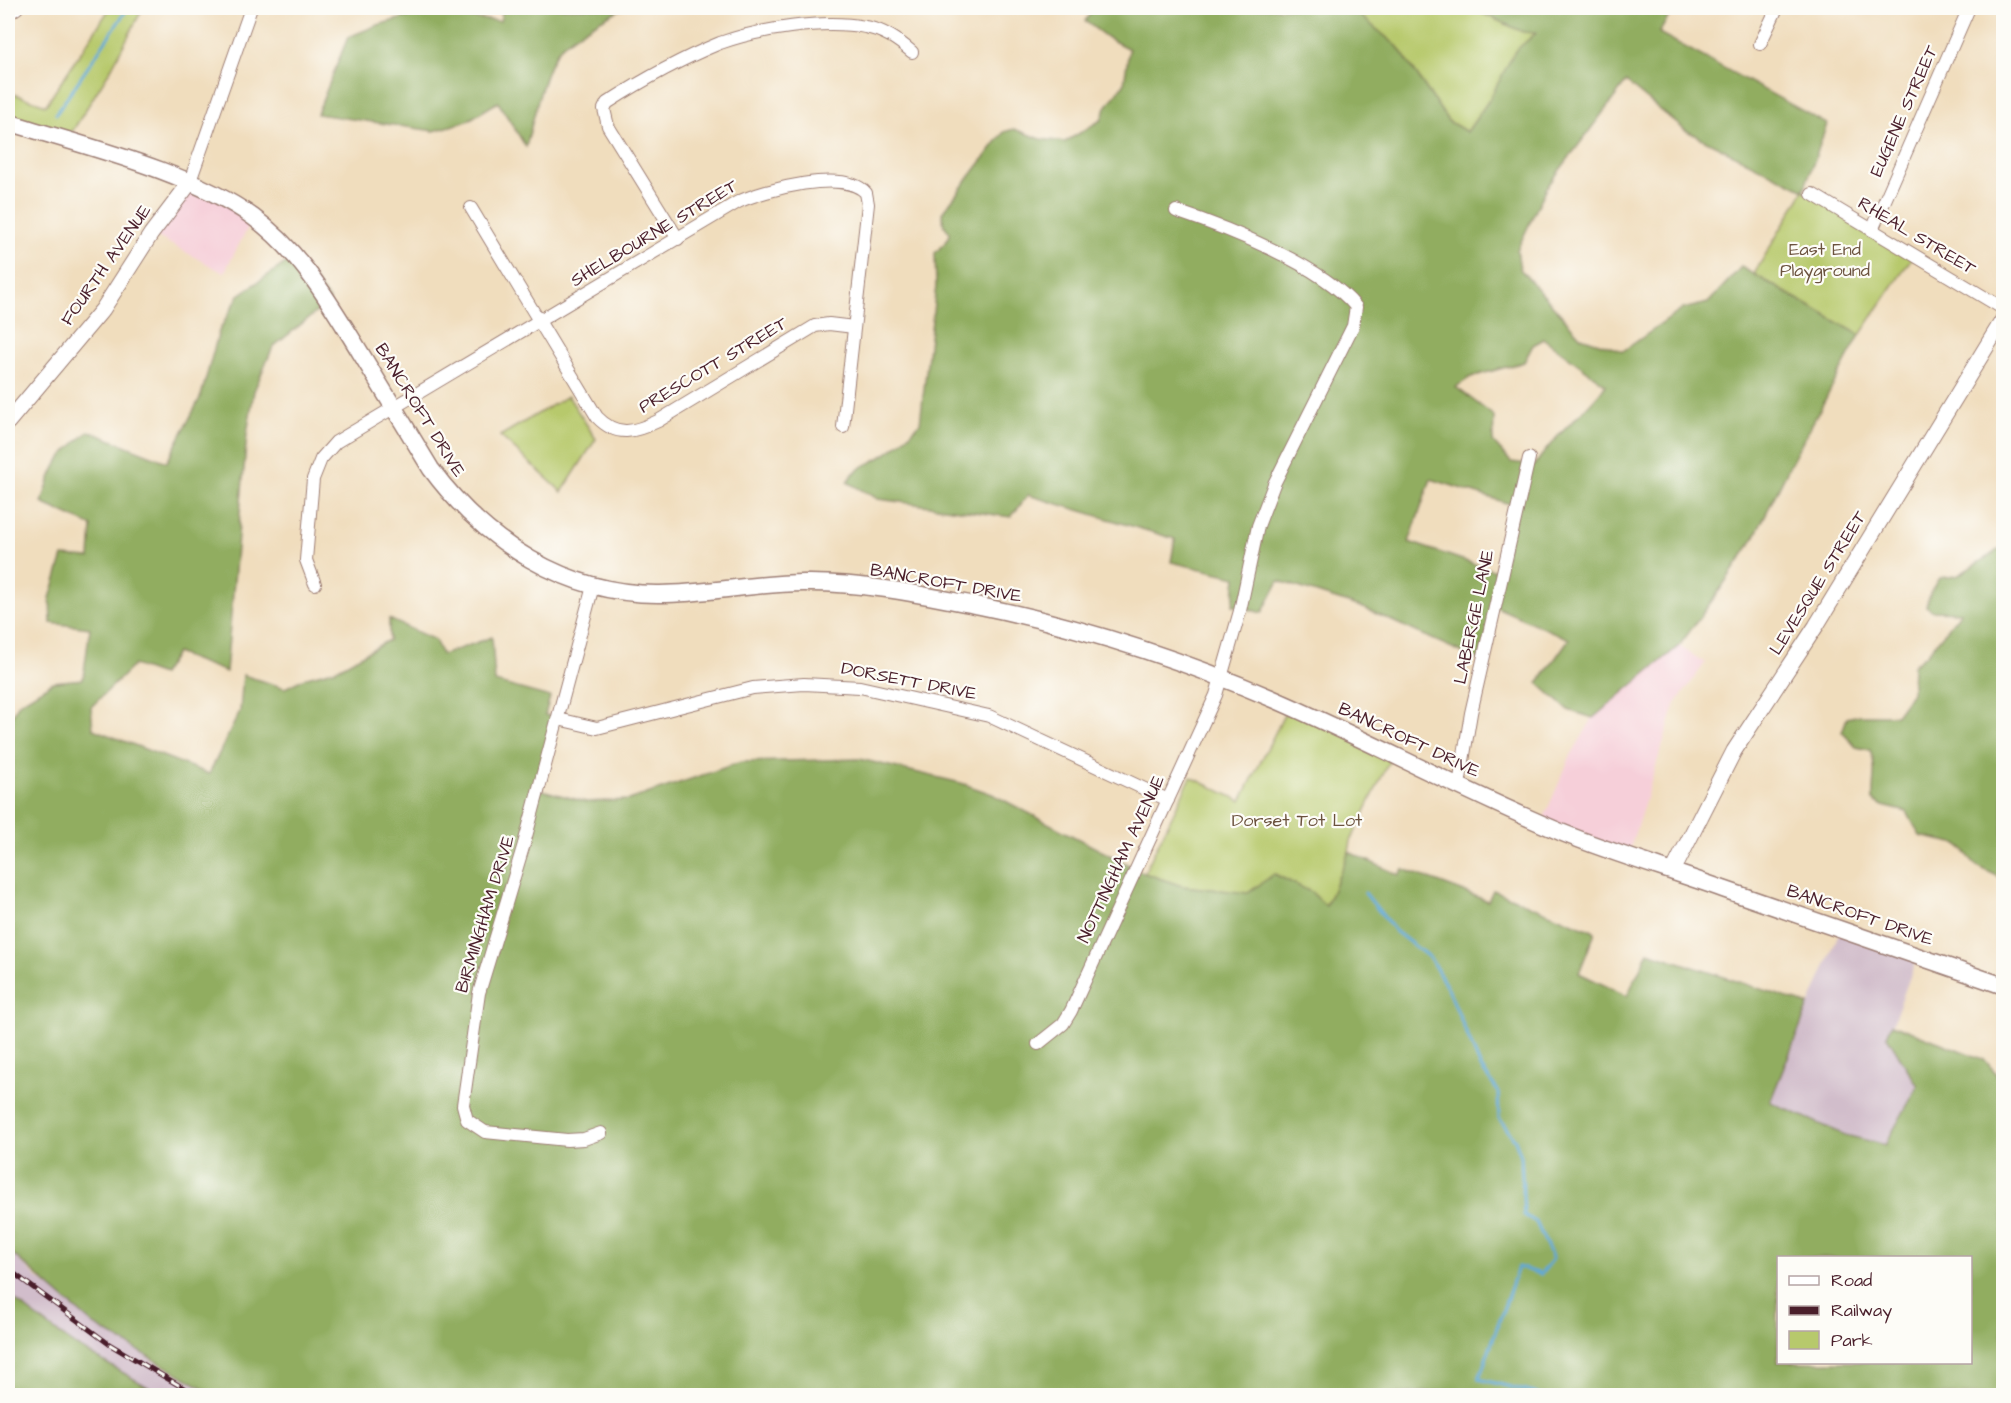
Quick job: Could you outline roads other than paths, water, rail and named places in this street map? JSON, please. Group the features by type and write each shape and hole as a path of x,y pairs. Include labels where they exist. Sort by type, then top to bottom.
{"main road":[{"name":"BANCROFT DRIVE","path":"8,122 189,183 221,197 255,218 295,256 320,287 441,482 477,522 503,543 532,561 593,586 654,594 807,582 890,591 958,602 1040,621 1144,651 1222,678 1566,834 2004,986"}],"street":[{"path":"8,14 17,8"},
{"path":"189,183 251,8"},
{"path":"1760,45 1777,8"},
{"name":"EUGENE STREET","path":"1872,230 1970,8"},
{"path":"678,239 608,126 604,109 607,103 678,63 721,43 753,34 823,25 865,27 897,39 912,52"},
{"name":"SHELBOURNE STREET","path":"315,584 306,560 315,470 336,441 754,194 807,184 849,182 866,193 868,204 843,427"},
{"name":"FOURTH AVENUE","path":"8,422 103,309 151,234 189,183"},
{"name":"RHEAL STREET","path":"1812,194 2004,309"},
{"name":"PRESCOTT STREET","path":"471,208 597,417 608,427 625,432 636,431 658,421 815,326 830,324 854,327"},
{"name":"NOTTINGHAM AVENUE","path":"1038,1044 1063,1024 1071,1011 1222,678 1258,526 1274,484 1353,326 1356,307 1345,292 1248,239 1176,212"},
{"name":"LEVESQUE STREET","path":"1673,871 1734,751 1816,626 2004,318"},
{"name":"LABERGE LANE","path":"1459,785 1488,634 1529,458"},
{"name":"BIRMINGHAM DRIVE","path":"593,586 525,844 479,993 463,1105 467,1120 485,1132 567,1140 584,1139 601,1133"},
{"name":"DORSETT DRIVE","path":"558,719 597,728 753,688 804,684 860,687 989,716 1168,800"}],"waterway":[{"path":"56,114 128,8"},
{"path":"1365,893 1395,931 1430,958 1449,991 1481,1068 1498,1091 1499,1118 1515,1140 1521,1156 1524,1215 1536,1222 1553,1259 1541,1274 1518,1267 1479,1379 1546,1396"}],"railway":[{"path":"8,1269 109,1344 197,1396"}],"park label":[{"name":"East End Playground","path":"1825,259"},
{"name":"Dorset Tot Lot","path":"1297,820"}]}
